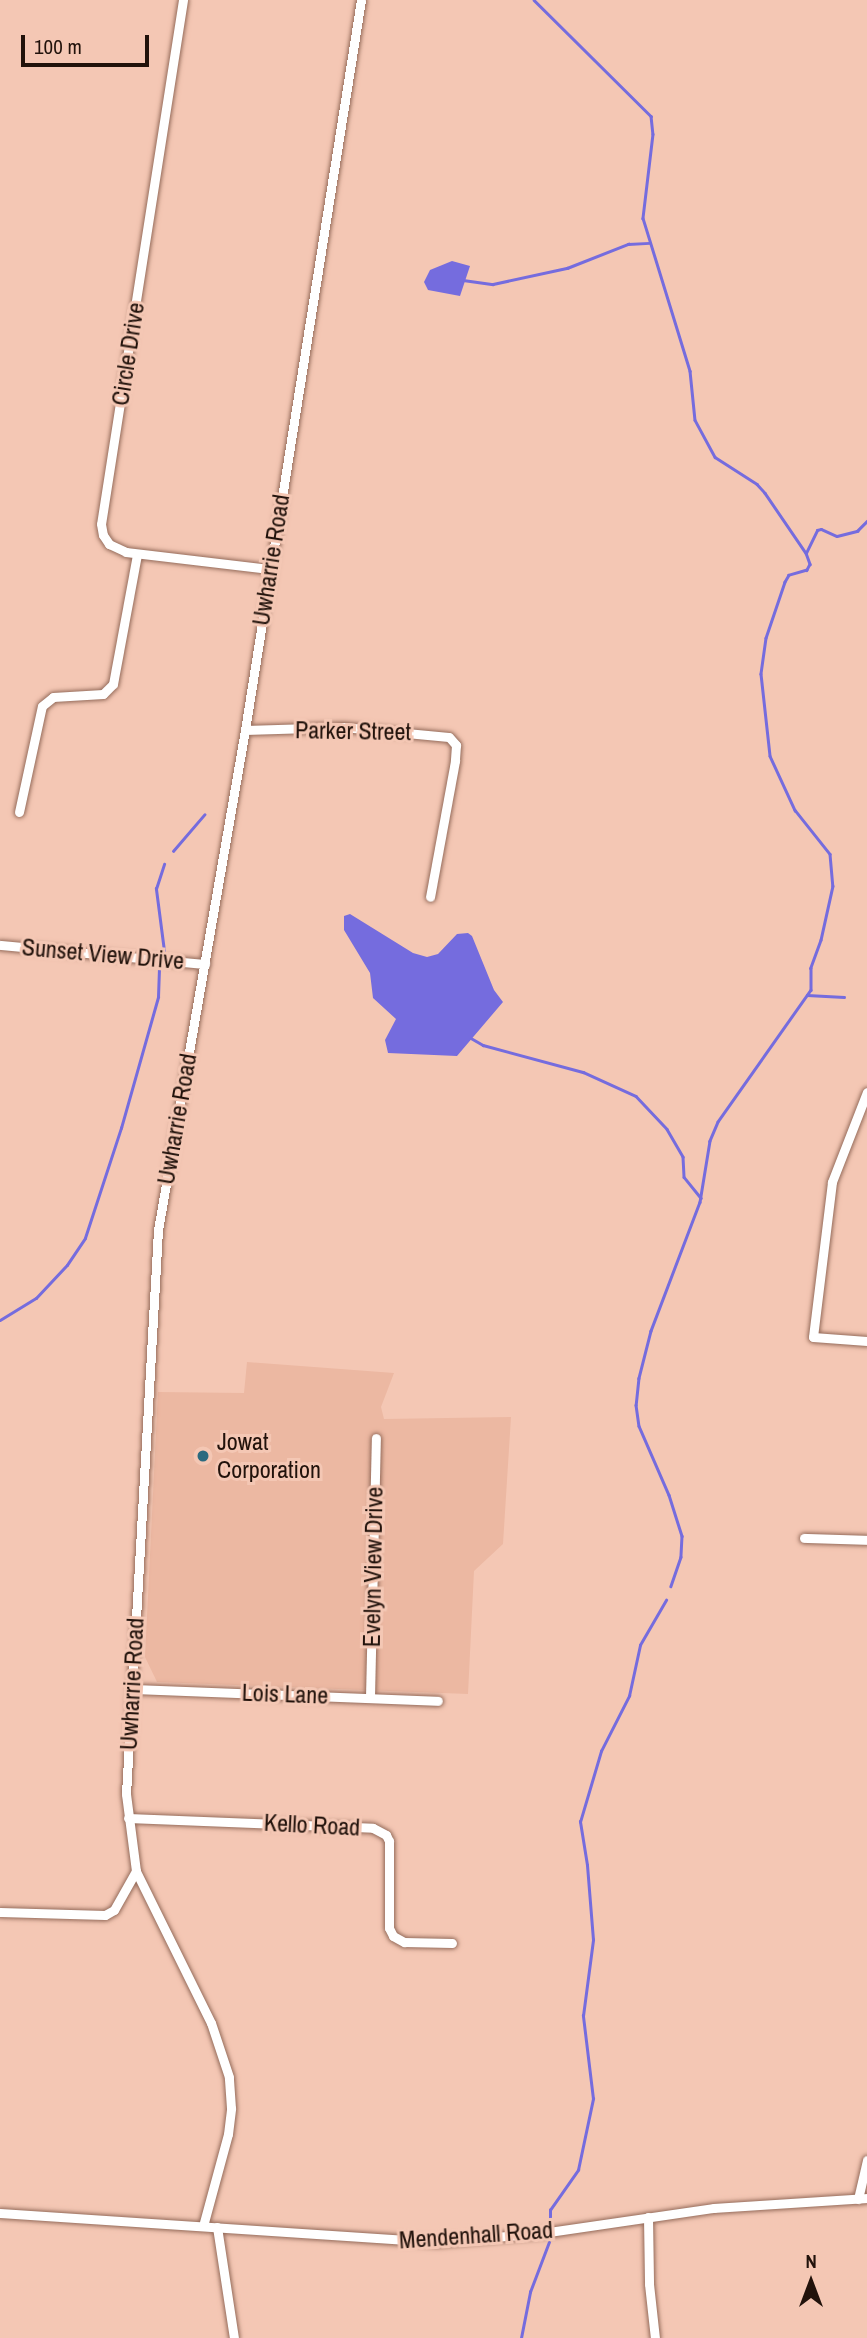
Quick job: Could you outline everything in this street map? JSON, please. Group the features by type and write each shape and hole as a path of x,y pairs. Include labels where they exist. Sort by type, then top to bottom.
{"street":[{"name":"Circle Drive","path":"183,0 101,524 103,535 109,544 137,555 269,569"},
{"name":"Uwharrie Road","path":"203,2226 228,2134 231,2108 229,2077 211,2023 136,1871 126,1794 158,1230 245,730 361,0"},
{"path":"19,812 42,706 53,697 103,694 113,684 137,555"},
{"name":"Parker Street","path":"245,730 344,727 438,733 449,737 456,745 430,897"},
{"name":"Sunset View Drive","path":"0,945 205,964"},
{"path":"867,1092 832,1182 813,1337 867,1341"},
{"name":"Evelyn View Drive","path":"370,1697 376,1438"},
{"path":"804,1538 867,1540"},
{"name":"Lois Lane","path":"132,1689 438,1701"},
{"name":"Kello Road","path":"128,1818 373,1828 390,1841 389,1928 397,1940 452,1943"},
{"path":"0,1912 105,1915 114,1910 136,1871"},
{"path":"863,2199 867,2160"},
{"name":"Mendenhall Road","path":"0,2213 437,2242 542,2233 714,2208 863,2199"},
{"path":"648,2217 649,2284 655,2338"},
{"path":"217,2227 234,2338"}],"shaded area":[{"path":"452,261 470,266 460,296 428,290 424,282 430,270"},
{"path":"350,914 413,953 427,957 438,954 457,934 468,933 472,936 494,990 503,1002 457,1056 388,1053 385,1040 396,1019 373,998 370,973 344,930 344,916"},
{"path":"247,1362 394,1373 381,1407 384,1419 511,1417 503,1544 474,1571 468,1694 157,1682 145,1657 158,1392 244,1393"}],"waterway":[{"path":"534,0 651,116 653,134 643,218 690,371 695,420 715,457 757,484 765,493 806,553 810,564 807,570 789,575 785,582 766,638 761,674 770,756 795,810 830,854 833,886 821,940 811,968 811,990 718,1122 710,1141 700,1202 651,1331 639,1378 636,1405 639,1426 669,1495 682,1536 681,1557 671,1586"},
{"path":"463,280 493,284 567,268 628,244 649,243"},
{"path":"806,553 817,530 821,529 837,536 857,531 867,521"},
{"path":"173,851 204,815"},
{"path":"164,864 156,889 164,951"},
{"path":"0,1320 36,1298 67,1265 85,1238 121,1128 158,997 159,969"},
{"path":"807,995 844,997"},
{"path":"471,1038 483,1045 583,1072 636,1096 667,1129 683,1157 684,1177 701,1198"},
{"path":"550,2220 550,2210 578,2170 593,2099 583,2016 593,1940 587,1865 580,1822 601,1751 629,1696 640,1645 666,1600"},
{"path":"521,2338 530,2292 549,2242"}],"place":[{"name":"Jowat Corporation","path":"203,1456"}]}
